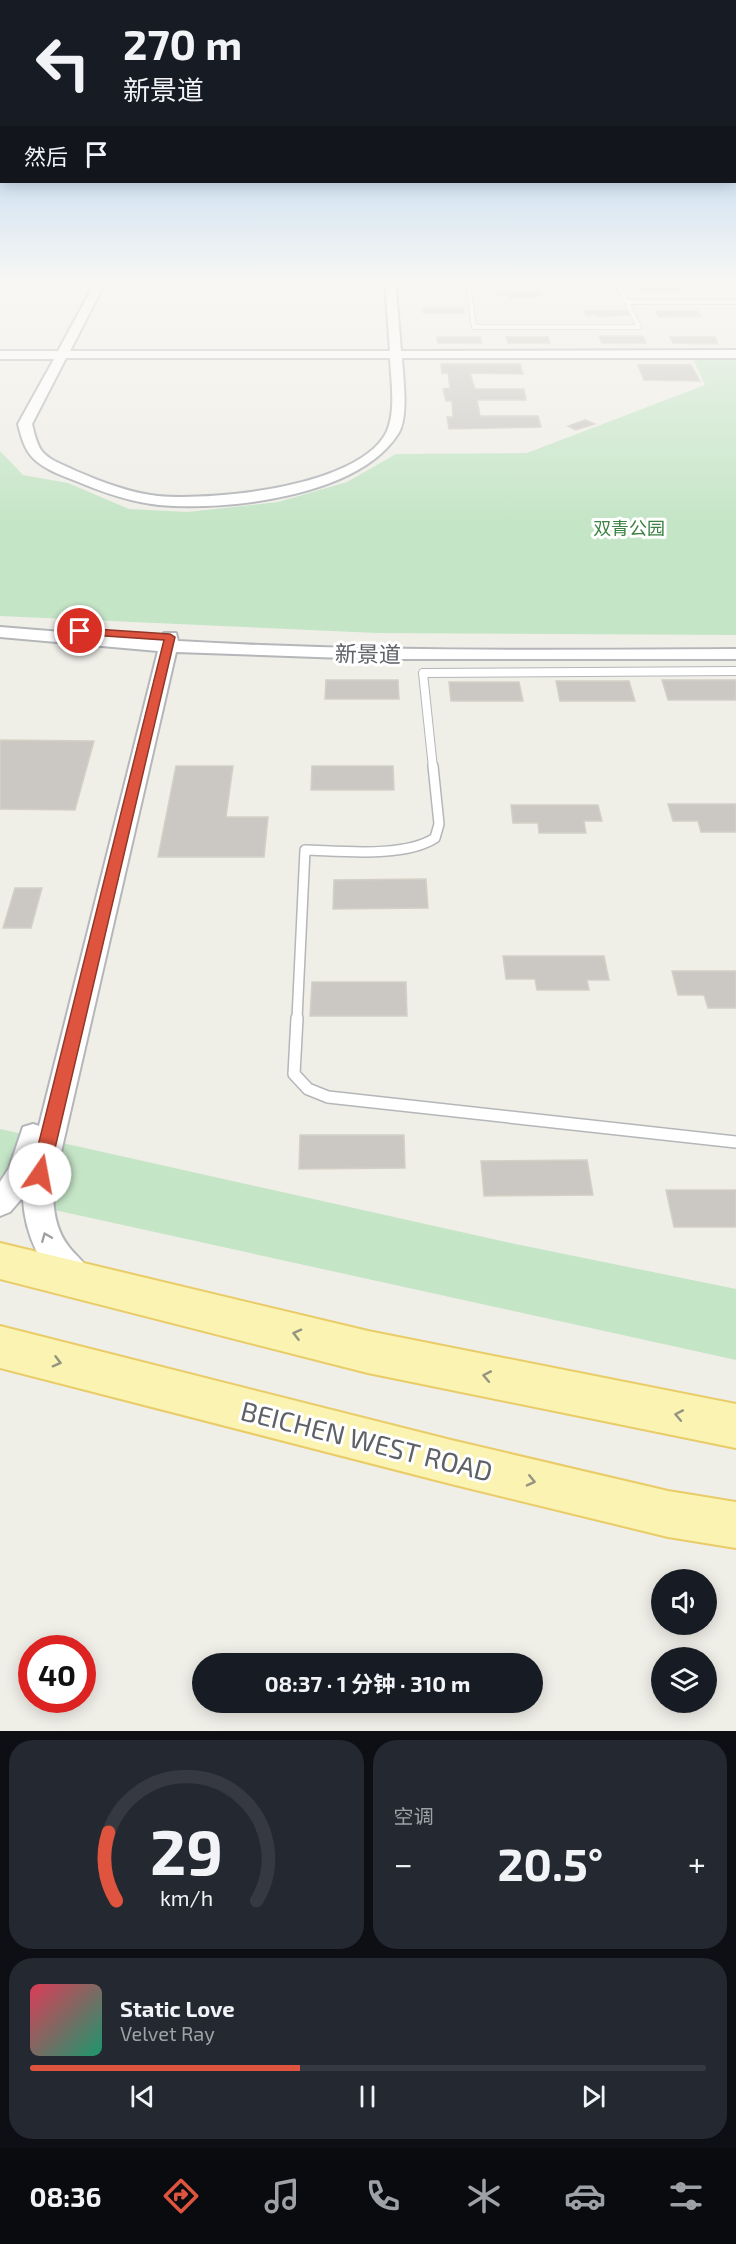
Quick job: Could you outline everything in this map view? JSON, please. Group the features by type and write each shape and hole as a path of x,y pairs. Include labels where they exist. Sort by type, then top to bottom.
{"main road":[{"path":"0,1261 368,1352 736,1426"},
{"name":"BEICHEN WEST ROAD","path":"0,1347 452,1462 668,1514 736,1525"}],"street":[{"path":"59,360 25,424 36,454 51,464 96,484 156,500 192,503 279,493 340,474 377,451 391,435 397,419 394,360"},
{"name":"新景道","path":"0,626 163,641 736,646"},
{"name":"新景道","path":"0,632 508,655 736,654"},
{"path":"0,1203 18,1183 25,1168 163,641"},
{"path":"83,1281 61,1262 50,1246 37,1211 38,1187 42,1161 163,641"}],"lane":[{"path":"736,671 423,672 439,824 435,837 426,845 408,849 304,850 294,1074 308,1089 328,1097 736,1142"}],"green space":[{"name":"双青公园","path":"693,360 736,360 736,635 377,633 0,616 0,451 23,475 68,483 129,509 188,512 278,502 347,482 396,454 527,453 705,385"},
{"path":"0,1129 506,1242 736,1289 736,1360 0,1198"}],"building":[{"path":"441,364 520,364 523,374 470,373 475,389 524,389 526,400 477,400 480,416 538,416 541,427 449,429 447,417 453,417 452,401 446,401 443,389 450,388 448,373 442,373"},
{"path":"638,365 691,365 700,381 644,380"},
{"path":"585,420 595,424 576,430 568,426"},
{"path":"326,680 398,680 399,699 325,699"},
{"path":"662,680 736,680 736,700 668,700"},
{"path":"556,681 629,681 635,701 560,701"},
{"path":"449,682 519,682 523,701 451,701"},
{"path":"0,740 94,741 75,810 0,809"},
{"path":"176,766 233,766 226,817 268,817 264,857 158,857"},
{"path":"312,766 393,766 394,790 311,790"},
{"path":"668,804 736,804 736,832 701,832 698,821 673,821"},
{"path":"511,805 598,805 602,821 584,821 586,833 539,833 538,823 513,823"},
{"path":"426,879 428,908 333,909 334,880"},
{"path":"15,888 42,888 31,928 3,928"},
{"path":"503,956 604,956 609,980 587,980 589,990 537,990 535,979 506,979"},
{"path":"672,971 736,971 736,1008 708,1008 704,995 678,995"},
{"path":"312,982 406,982 407,1016 310,1016"},
{"path":"300,1135 404,1135 405,1168 299,1169"},
{"path":"587,1160 593,1195 484,1196 481,1161"},
{"path":"666,1190 736,1190 736,1227 674,1227"}],"route":[{"path":"40,1174 170,637 80,631"}]}
